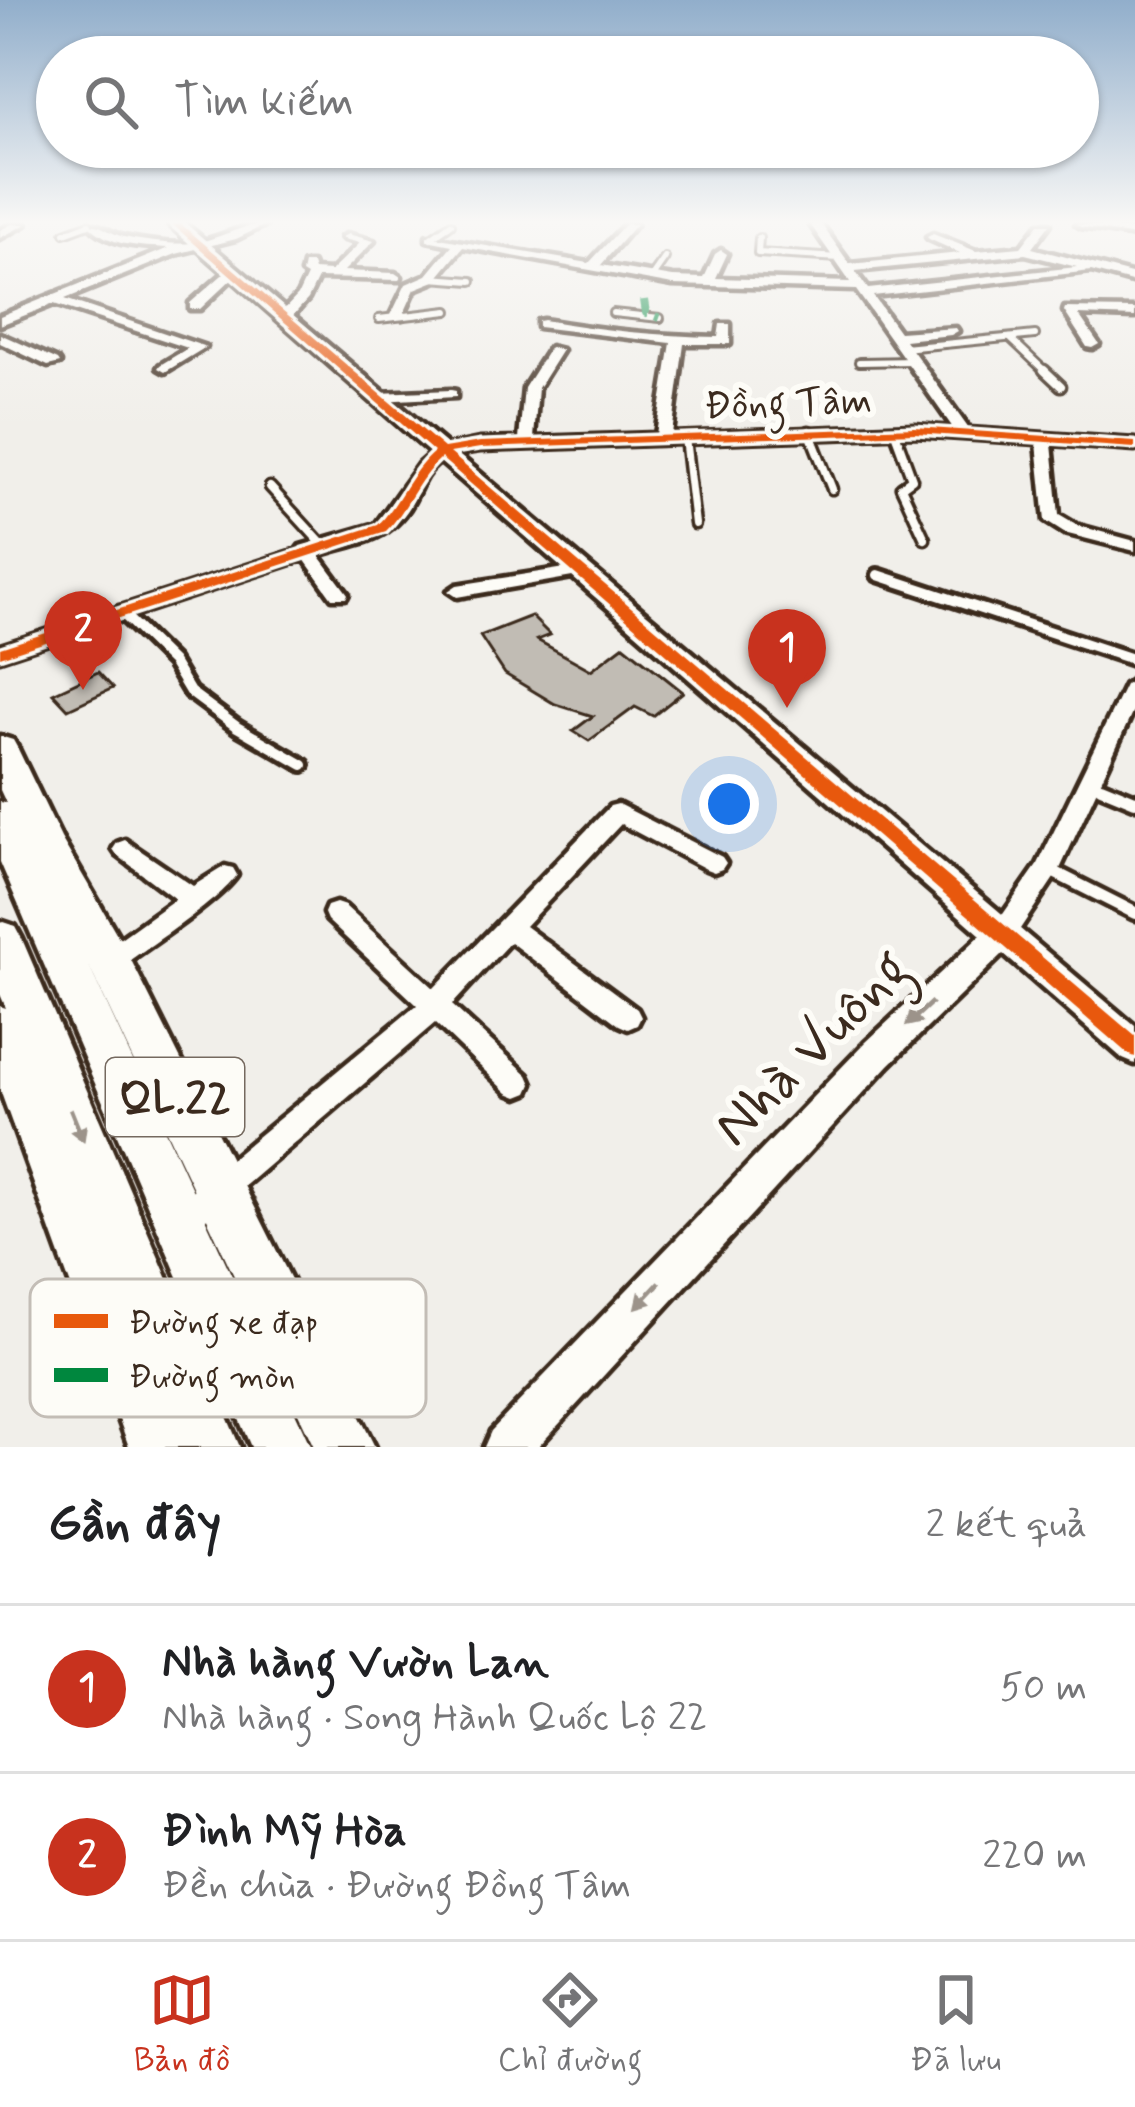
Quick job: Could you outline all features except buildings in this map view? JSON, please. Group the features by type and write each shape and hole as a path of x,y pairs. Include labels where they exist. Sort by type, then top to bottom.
{"highway":[{"name":"QL.22","path":"0,749 43,841 93,973 200,1204 245,1279"},
{"name":"QL.22","path":"0,816 93,973"},
{"name":"QL.22","path":"0,939 140,1279"},
{"name":"QL.22","path":"1,1033 95,1279"},
{"name":"QL.22","path":"200,1204 225,1279"},
{"name":"QL.22","path":"148,1417 159,1447"},
{"name":"QL.22","path":"197,1417 209,1447"},
{"name":"QL.22","path":"271,1417 281,1447"},
{"name":"QL.22","path":"327,1417 345,1447"}],"street":[{"path":"2,319 74,292"},
{"path":"195,306 217,292"},
{"path":"255,292 1135,1048"},
{"path":"284,317 305,292"},
{"path":"397,315 408,292"},
{"path":"861,292 963,431"},
{"path":"56,300 200,347 165,368"},
{"path":"1092,344 1070,311 1135,314"},
{"path":"658,340 660,318"},
{"path":"543,324 607,336 678,341 725,341 725,327"},
{"path":"904,348 951,331"},
{"path":"0,338 53,363"},
{"path":"663,440 678,341"},
{"path":"526,445 531,388 555,350"},
{"path":"378,397 451,394"},
{"name":"Đồng Tâm","path":"443,452 894,430 1135,445"},
{"path":"1044,440 1051,517 1070,529 1135,546"},
{"path":"0,653 382,528 398,514 422,473 443,452"},
{"path":"314,547 339,594"},
{"path":"458,590 578,571"},
{"name":"Nhà Vuông","path":"507,1447 877,1054 1004,934 1048,869 1135,685"},
{"path":"200,1204 433,1006 618,812 715,863"},
{"path":"125,848 193,899"},
{"path":"93,973 225,875"},
{"path":"337,913 518,1084"},
{"path":"508,927 628,1017"},
{"path":"1088,1007 1135,1022"}],"lane":[{"path":"379,319 448,311"},
{"path":"607,336 614,315 660,318"},
{"path":"860,362 904,348 1035,335"},
{"path":"1010,338 1061,386"},
{"path":"894,430 912,479 901,487 925,539"},
{"path":"809,431 832,489"},
{"path":"686,438 695,524"},
{"path":"270,488 314,547"},
{"path":"878,575 1135,660"},
{"path":"122,612 172,662 190,692 237,727 303,765"},
{"path":"1088,781 1135,801"},
{"path":"1048,869 1135,913"}],"marked path":[{"path":"644,300 646,313 660,318"}],"cycle path":[{"path":"255,292 1135,1048"},
{"path":"0,653 382,528 432,459 456,448 915,430 1135,445"}],"place":[{"name":"Đình Mỹ Hòa","path":"83,690"},
{"name":"Nhà hàng Vườn Lan","path":"787,708"}]}
